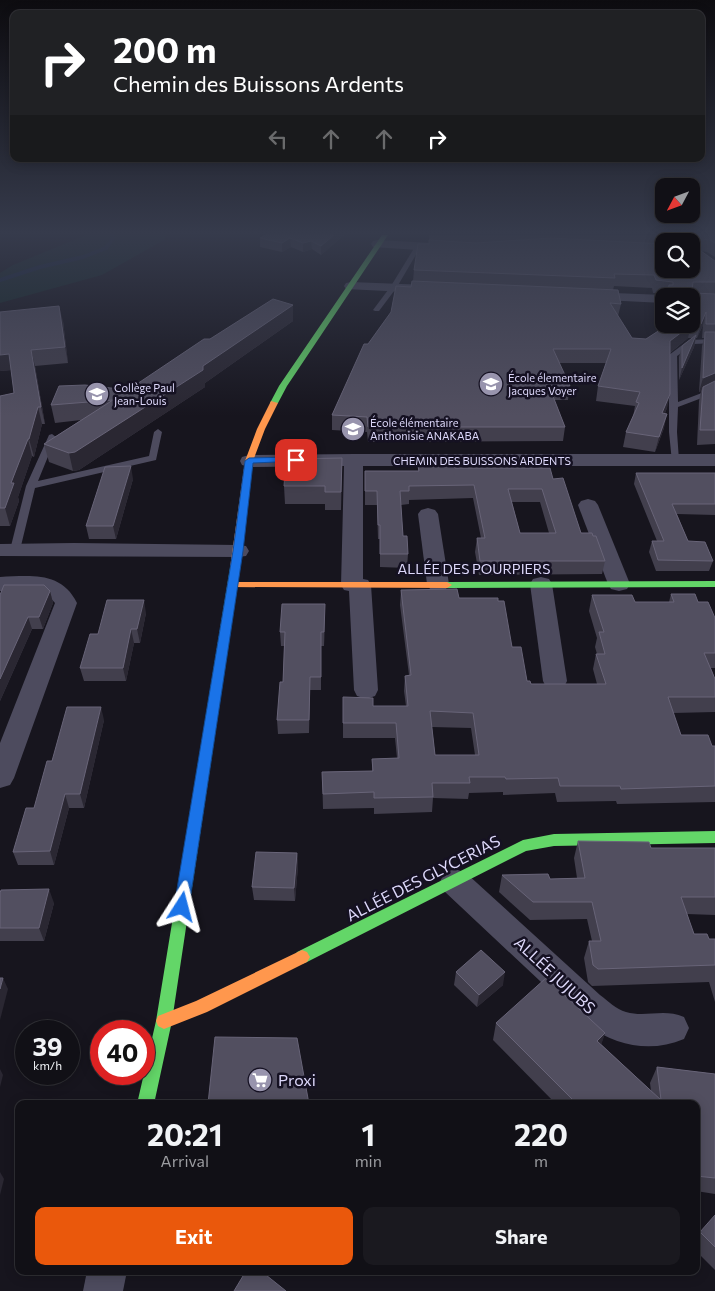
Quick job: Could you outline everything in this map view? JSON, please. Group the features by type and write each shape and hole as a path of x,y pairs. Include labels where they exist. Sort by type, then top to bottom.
{"street":[{"path":"146,1100 164,1021 238,551 249,461 261,429 283,386 345,295"},
{"path":"582,295 655,299"},
{"path":"354,460 356,585 366,690"},
{"name":"CHEMIN DES BUISSONS ARDENTS","path":"249,461 715,460"},
{"path":"588,505 619,584"},
{"path":"428,514 438,584"},
{"path":"50,586 74,549"},
{"path":"8,550 238,551"},
{"path":"0,584 50,586 61,593 64,598 65,608 0,778"},
{"path":"541,584 555,681"},
{"name":"ALLÉE DES POURPIERS","path":"232,585 715,584"},
{"name":"ALLÉE DES GLYCERIAS","path":"164,1021 201,1007 455,882 523,846 541,841 715,837"},
{"name":"ALLÉE JUJUBS","path":"455,882 588,1006 611,1023 630,1031 672,1028"},
{"path":"103,1291 106,1275"}],"lane":[{"path":"377,310 388,295"},
{"path":"674,460 673,354 692,342 715,341"},
{"path":"674,406 715,390"},
{"path":"31,486 63,476 137,463 153,458 158,432"},
{"path":"8,550 31,486 52,437"}],"green space":[{"path":"0,295 28,295 0,303"}],"building":[{"path":"394,295 619,295 621,304 610,303 632,338 646,339 655,333 680,333 670,341 670,394 662,413 667,414 659,437 626,432 639,403 636,402 640,392 598,386 611,349 553,349 570,386 549,386 565,427 368,427 367,417 332,415 364,344 368,344 391,312"},
{"path":"700,295 715,295 715,324 706,324 706,312 701,324"},
{"path":"273,299 293,305 203,366 203,370 75,452 69,453 44,444 113,400 51,405 59,386 85,385 128,390 204,339 210,339"},
{"path":"59,306 65,347 31,350 41,407 38,407 29,439 11,483 14,483 5,508 0,508 0,396 14,393 9,354 0,355 0,312"},
{"path":"705,332 715,332 715,373 703,378"},
{"path":"696,335 682,368 682,346"},
{"path":"715,381 715,430 700,430 703,387"},
{"path":"342,458 341,492 325,492 325,486 284,486 286,459"},
{"path":"454,465 455,468 550,468 553,479 563,478 581,533 592,533 593,536 596,536 605,561 480,561 477,538 485,538 474,485 409,486 409,491 400,491 403,536 407,536 408,554 380,554 377,491 365,491 365,471 419,471 418,466","holes":["508,489 542,489 556,533 520,533"]},
{"path":"131,466 113,526 86,526 105,467"},
{"path":"636,473 715,473 715,504 672,504 688,541 705,542 713,561 658,560 652,541 664,541"},
{"path":"4,585 44,585 50,591 39,617 28,617 0,679 0,595"},
{"path":"457,589 459,598 498,598 498,601 504,601 512,647 521,647 527,681 530,681 531,684 606,684 596,654 605,654 599,632 604,632 592,595 632,595 635,602 674,602 671,594 695,594 698,602 708,602 715,618 715,653 704,653 715,679 715,697 668,697 681,735 708,735 712,746 715,746 715,786 621,789 620,786 560,786 558,778 506,779 505,777 469,777 470,783 432,783 433,797 374,798 374,792 323,794 322,772 373,771 372,759 399,758 396,723 343,723 343,697 373,698 373,706 408,706 405,676 411,675 401,590","holes":["430,711 473,713 479,755 435,755"]},
{"path":"107,600 144,600 137,629 131,629 123,668 80,668 90,634 98,634"},
{"path":"282,604 325,604 324,632 321,632 321,677 310,677 309,720 277,720 280,682 283,682 285,632 280,632"},
{"path":"67,707 101,707 80,794 65,794 50,851 13,852 26,808 34,808 47,761 52,761"},
{"path":"578,841 649,842 651,848 715,848 715,897 681,897 694,934 707,934 709,939 715,939 715,965 598,969 593,965 589,941 601,941 592,902 533,902 502,875 548,874 550,879 585,878"},
{"path":"256,852 297,853 294,888 252,887"},
{"path":"49,889 39,928 0,928 1,890"},
{"path":"481,950 505,972 479,995 456,972"},
{"path":"0,978 3,978 0,989"},
{"path":"546,978 605,1033 597,1041 661,1100 573,1100 496,1023"},
{"name":"Proxi","path":"215,1037 297,1038 308,1100 208,1100"},
{"path":"657,1067 715,1074 715,1178 700,1176 700,1100 661,1100"},
{"path":"715,1215 715,1247 700,1232"},
{"path":"244,1275 266,1275 286,1291 234,1291"}],"traffic: fast":[{"path":"274,403 283,386 344,295"},
{"path":"146,1100 164,1021 235,568"},
{"path":"447,585 715,584"},
{"path":"302,957 523,846 554,840 715,837"}],"traffic: slow":[{"path":"235,568 249,461 261,429 274,403"},
{"path":"232,585 447,585"},
{"path":"164,1021 201,1007 302,957"}],"place":[{"name":"École élementaire Jacques Voyer","path":"491,384"},
{"name":"Collège Paul Jean-Louis","path":"97,394"},
{"name":"École élémentaire Anthonisie ANAKABA","path":"353,429"},
{"name":"Proxi","path":"260,1080"}],"route":[{"path":"182,907 238,551 249,461 296,460"}]}
